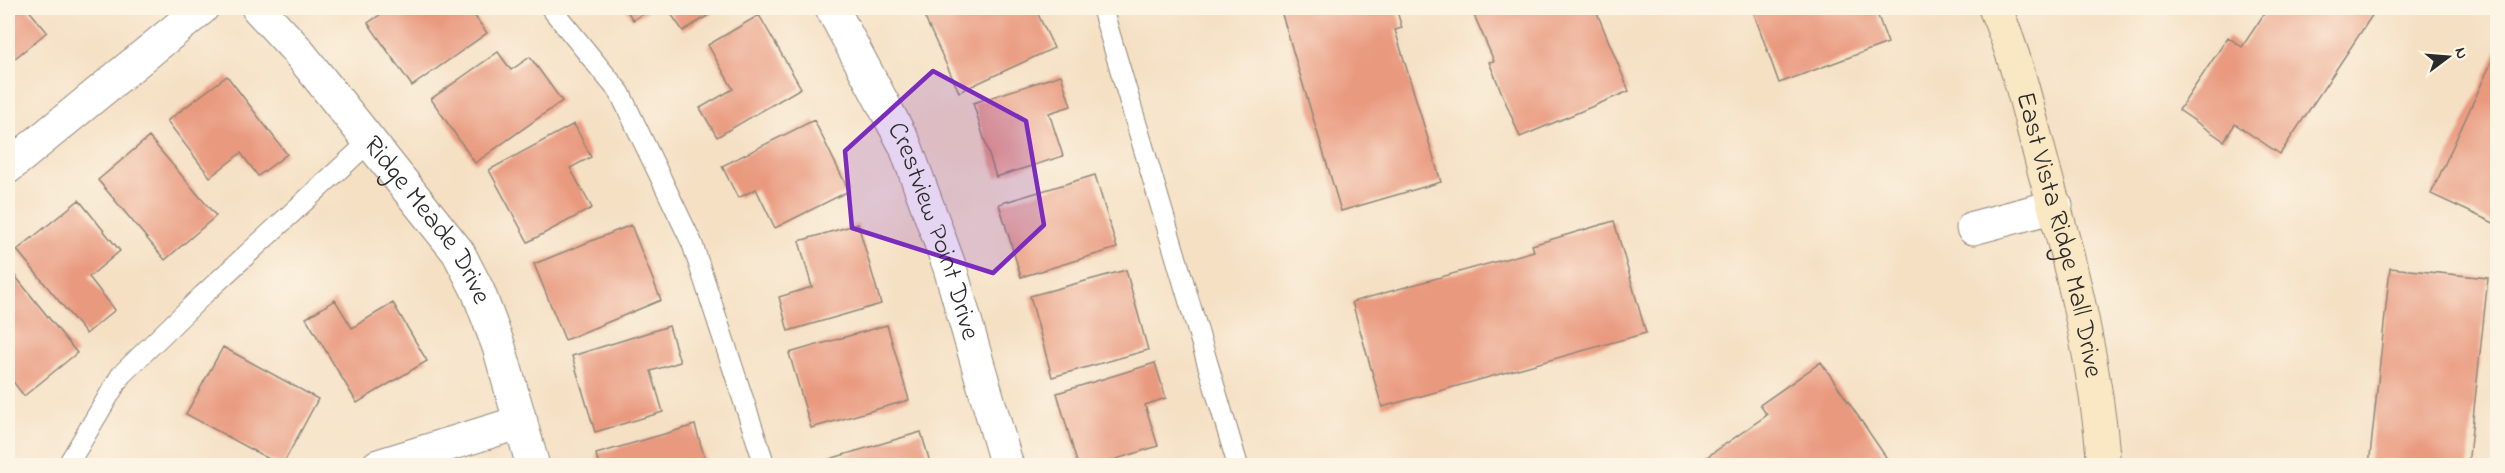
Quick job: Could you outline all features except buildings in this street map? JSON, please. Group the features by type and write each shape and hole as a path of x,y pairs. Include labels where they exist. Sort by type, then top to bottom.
{"main road":[{"name":"East Vista Ridge Mall Drive","path":"1995,8 2007,36 2056,206 2085,332 2100,415 2104,465"}],"street":[{"path":"8,167 202,8"},
{"name":"Ridge Meade Drive","path":"258,8 296,48 458,252 478,291 499,347 533,465"},
{"name":"Crestview Point Drive","path":"832,8 905,145 950,268 1007,465"},
{"path":"1973,228 2056,206"},
{"path":"378,465 520,422"}],"lane":[{"path":"550,8 620,93 692,243 765,465"},
{"path":"1102,8 1238,465"},
{"path":"67,465 121,375 203,295 370,141"}],"highlighted area":[{"path":"933,71 1026,121 1044,225 993,273 852,228 845,151"}]}
